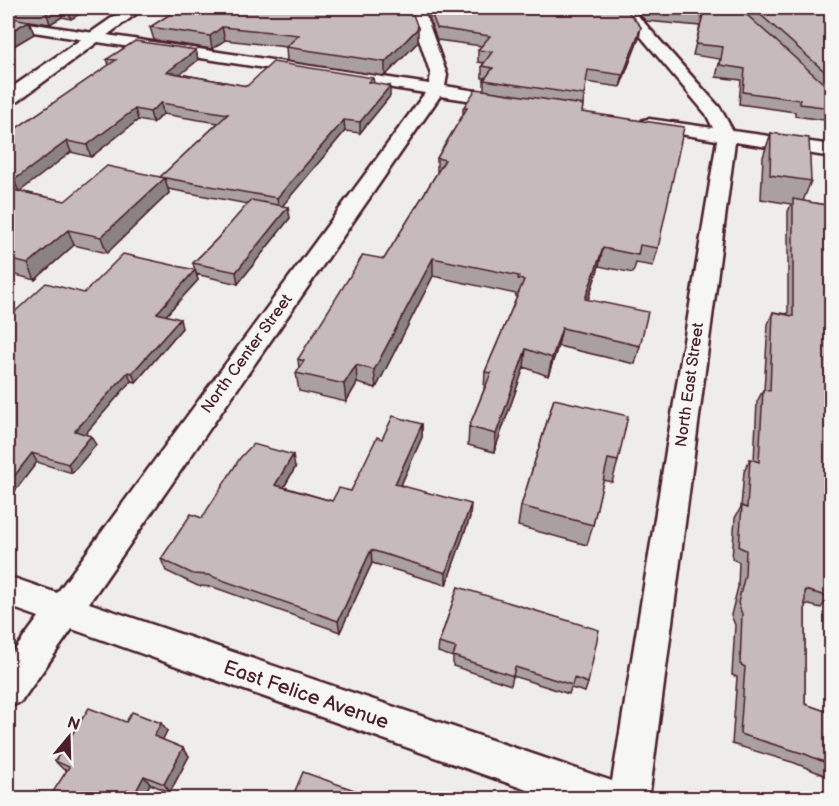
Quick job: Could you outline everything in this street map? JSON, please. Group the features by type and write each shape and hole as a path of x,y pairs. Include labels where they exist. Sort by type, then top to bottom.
{"street":[{"path":"8,99 136,8"},
{"path":"416,8 439,75 436,90"},
{"path":"624,8 714,112 727,137"},
{"path":"8,24 529,105"},
{"name":"North Center Street","path":"8,688 436,90"},
{"path":"634,122 831,151"},
{"name":"North East Street","path":"629,798 727,137"},
{"name":"East Felice Avenue","path":"8,591 605,798"}],"building":[{"path":"18,8 53,8 46,11"},
{"path":"172,8 400,8 411,9 418,28 385,62 286,47 299,35 222,27 210,36 150,27 175,11"},
{"path":"433,8 625,8 641,27 623,75 588,70 584,95 484,80 493,68 482,66 492,52 478,50 490,36 437,28 430,10"},
{"path":"645,8 739,8 831,90 831,108 800,104 800,100 743,92 745,69 720,65 723,47 696,44 703,15"},
{"path":"753,8 828,8 831,10 831,77"},
{"path":"8,17 29,21 8,33"},
{"path":"135,41 196,50 167,72 247,86 273,62 373,78 369,82 390,86 360,122 344,120 277,198 160,177 228,114 161,103 150,112 135,109 87,145 67,141 14,180 8,179 8,134 116,60 107,59"},
{"path":"476,89 583,105 582,112 684,127 658,248 640,245 638,255 603,248 585,299 648,312 640,346 562,328 552,358 526,349 496,434 469,427 491,373 485,372 524,280 518,279 519,276 433,258 374,370 356,365 344,384 296,373 304,361 298,359 363,255 384,259 445,160 437,158 467,108 463,108"},
{"path":"771,133 809,138 811,181 770,175"},
{"path":"107,166 165,178 101,237 68,230 28,264 8,259 8,189 65,201"},
{"path":"793,199 831,206 831,508 827,507 830,597 805,590 805,704 831,713 831,765 805,754 740,734 745,667 740,664 742,614 738,603 745,575 746,550 739,547 742,506 747,508 750,459 759,462 763,390 770,391 773,312 793,316"},
{"path":"251,200 288,207 236,272 193,263 217,239"},
{"path":"123,254 195,270 157,313 180,319 132,373 128,372 75,431 91,436 68,464 32,453 8,484 8,318 46,283 84,293"},
{"path":"554,399 628,416 618,461 608,459 593,525 521,506"},
{"path":"393,416 422,424 395,484 471,504 446,573 371,550 338,621 208,575 193,574 161,559 191,514 202,518 240,458 253,444 293,455 275,485 332,501 339,488 351,491 377,437 382,439"},
{"path":"458,587 599,630 588,683 574,678 572,685 515,667 513,676 453,656 456,648 439,643"},
{"path":"89,708 126,722 132,712 161,723 154,736 183,748 164,784 144,776 135,793 128,790 123,798 49,798 69,767 55,761"},
{"path":"303,772 377,798 292,798"}]}
